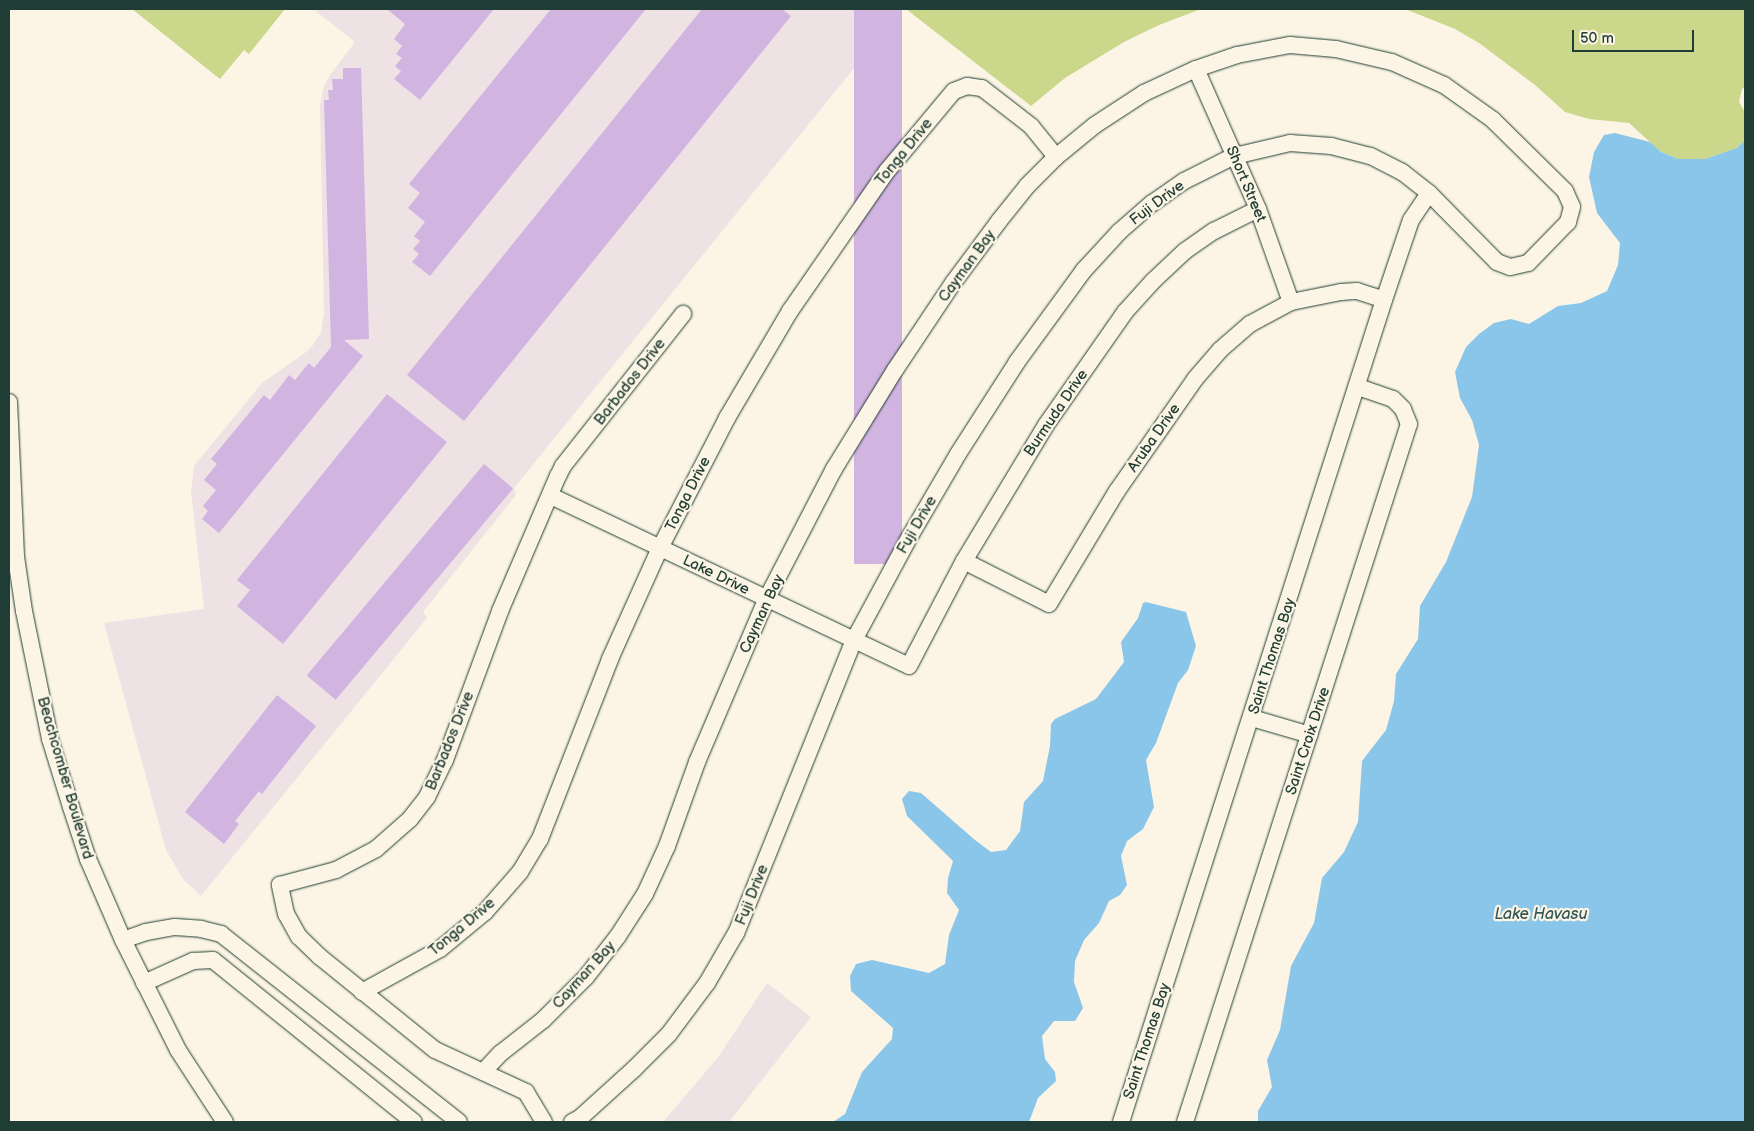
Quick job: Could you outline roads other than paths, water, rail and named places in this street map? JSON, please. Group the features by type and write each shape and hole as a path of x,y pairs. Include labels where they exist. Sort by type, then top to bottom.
{"street":[{"name":"Fuji Drive","path":"572,1122 580,1118 662,1041 712,974 736,933 854,640 910,536 958,454 1017,362 1084,270 1119,232 1152,203 1184,181 1234,156 1290,143 1331,146 1378,160 1402,172 1429,193 1497,262 1510,267 1528,263 1568,222 1572,207 1566,192 1493,120 1444,85 1392,62 1336,50 1290,46 1237,55 1196,69 1144,93 1095,125 1056,157"},
{"name":"Short Street","path":"1196,69 1258,209 1291,302"},
{"name":"Tonga Drive","path":"362,992 440,949 485,912 520,872 540,839 610,659 660,548 727,418 790,311 887,171 954,91 968,86 982,88 1031,126 1056,157"},
{"name":"Cayman Bay","path":"482,1072 501,1053 543,1020 586,977 618,936 645,894 666,846 697,762 766,600 834,469 895,370 953,283 1027,186 1056,157"},
{"name":"Saint Thomas Bay","path":"1121,1122 1358,387 1384,300 1411,220 1429,193"},
{"name":"Burmuda Drive","path":"909,666 964,561 1046,425 1125,312 1153,280 1185,251 1214,231 1258,209"},
{"name":"Aruba Drive","path":"964,561 1049,604 1117,491 1195,379 1220,350 1250,324 1291,302 1357,291 1384,300"},
{"name":"Barbados Drive","path":"544,1122 526,1092 435,1050 362,992 299,937 286,914 280,885 336,870 376,849 410,819 427,798 445,760 500,611 564,466 683,314"},
{"name":"Saint Croix Drive","path":"1185,1122 1408,424 1403,409 1392,399 1358,387"},
{"name":"Beachcomber Boulevard","path":"9,402 12,536 26,620 50,739 88,859 123,940 178,1050 225,1122"},
{"name":"Lake Drive","path":"551,496 766,600 909,666"},
{"path":"1252,718 1310,735"},
{"path":"123,940 146,932 175,926 201,928 221,934 459,1122"},
{"path":"144,983 193,961 213,960 414,1122"}],"water":[{"name":"Lake Havasu","path":"1615,133 1650,142 1661,152 1678,159 1705,159 1737,148 1745,140 1745,1122 1258,1122 1258,1111 1272,1087 1267,1060 1280,1030 1291,966 1314,923 1322,878 1344,852 1358,822 1362,761 1386,730 1394,701 1396,674 1418,639 1420,606 1446,562 1472,497 1479,445 1472,420 1460,398 1455,372 1466,347 1494,323 1511,319 1529,324 1558,306 1581,303 1607,291 1618,265 1620,243 1597,213 1589,177 1594,152 1604,135"},
{"path":"1146,602 1186,612 1196,646 1188,670 1178,683 1156,743 1146,760 1154,807 1143,829 1127,841 1121,856 1127,885 1120,895 1109,901 1099,923 1084,940 1075,961 1074,982 1083,1008 1075,1021 1054,1021 1042,1036 1045,1059 1055,1072 1056,1081 1038,1098 1029,1122 833,1122 845,1114 862,1072 892,1039 893,1028 851,991 850,976 856,964 872,960 929,973 945,964 949,935 959,910 947,893 948,878 953,861 907,816 902,799 909,791 921,793 991,852 1006,850 1020,831 1024,802 1043,781 1050,746 1051,724 1055,719 1096,699 1124,662 1121,642 1138,618 1143,603"}]}
